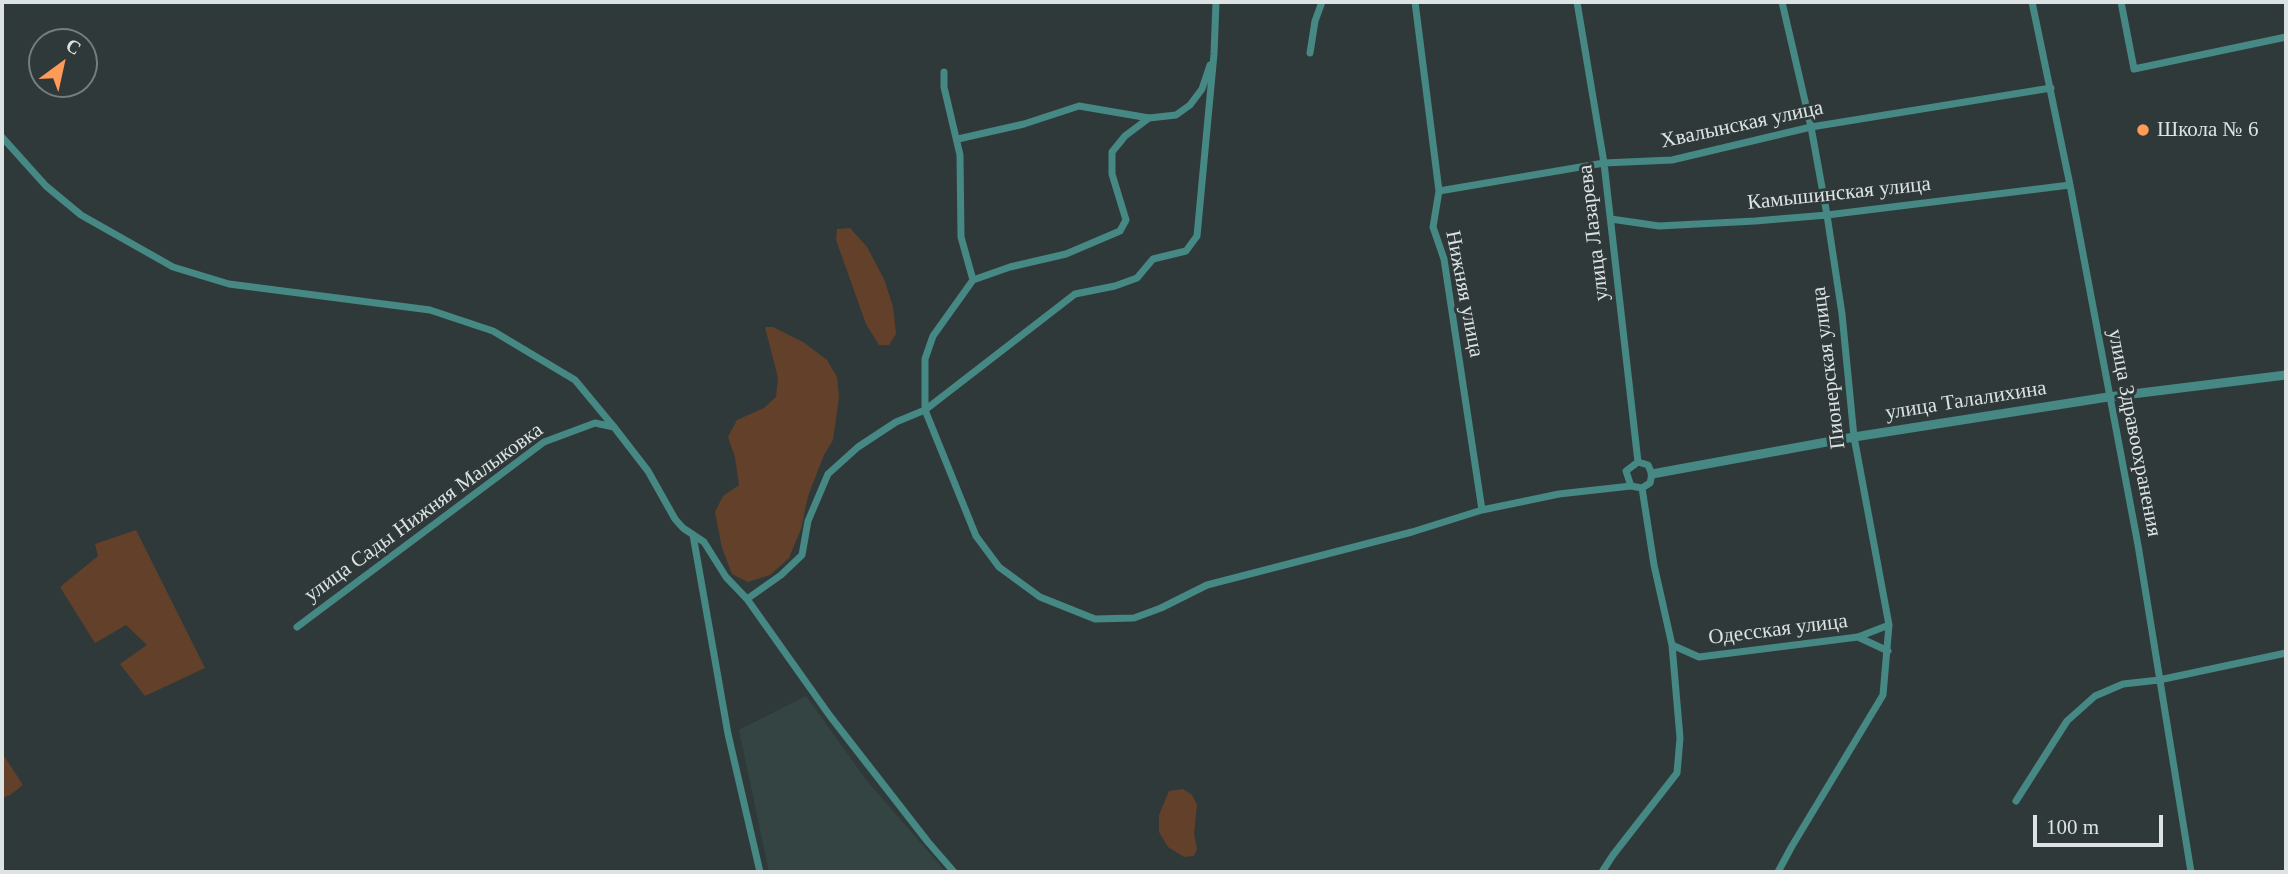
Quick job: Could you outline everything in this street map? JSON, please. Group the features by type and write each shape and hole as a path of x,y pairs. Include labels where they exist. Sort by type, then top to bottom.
{"street":[{"path":"747,599 781,575 802,555 807,521 828,474 858,447 896,422 925,410 1075,294 1115,286 1137,278 1153,259 1186,251 1197,236 1214,54 1216,2"},
{"path":"1310,53 1315,21 1322,2"},
{"name":"Нижняя улица","path":"1415,2 1439,191 1433,227 1444,259 1482,510"},
{"name":"улица Лазарева","path":"1577,2 1604,163 1638,462"},
{"name":"Пионерская улица","path":"1779,872 1883,695 1889,625 1854,436 1842,314 1827,215 1811,127 1782,2"},
{"name":"улица Здравоохранения","path":"2032,2 2070,185 2137,545 2191,872"},
{"path":"2121,2 2134,69 2286,37"},
{"path":"958,139 1024,124 1079,106 1149,118 1176,115 1190,105 1202,89 1214,54"},
{"path":"944,72 944,87 960,155 961,237 972,280"},
{"name":"Хвалынская улица","path":"1439,191 1604,163 1672,160 1811,127 2051,88"},
{"path":"1149,118 1125,136 1112,152 1112,174 1126,220 1120,231 1066,254 1010,267 972,280 933,336 925,359 925,410 976,536 999,567 1040,597 1095,619 1134,618 1208,585 1412,532 1482,510 1559,494 1631,486 1642,488 1650,483 1652,474 1647,465 1638,462 1626,471 1631,486"},
{"path":"2,137 46,186 81,215 173,267 229,284 430,310 493,331 575,380 648,471 675,519 704,542 726,578 747,599 830,716 954,872"},
{"name":"Камышинская улица","path":"1611,219 1659,226 1827,215 2070,185"},
{"name":"улица Талалихина","path":"1652,474 1854,436 2108,397 2286,374"},
{"name":"улица Сады Нижняя Малыковка","path":"297,627 544,442 596,423 614,426"},
{"path":"1602,872 1678,773 1680,738 1672,645 1654,565 1642,488"},
{"path":"693,535 728,734 760,872"},
{"name":"Одесская улица","path":"1672,645 1699,657 1858,637 1889,625"},
{"path":"1858,637 1888,651"},
{"path":"2016,800 2067,721 2095,696 2123,684 2159,680 2286,653"}],"shaded area":[{"path":"850,228 867,247 884,279 893,307 896,334 889,345 879,345 866,324 836,240 837,229"},
{"path":"765,327 773,327 803,342 827,360 837,377 839,397 833,440 824,455 808,496 801,529 789,558 770,575 748,582 732,574 722,548 715,512 723,496 739,485 735,457 728,437 737,420 764,408 776,397 778,378"},
{"path":"136,530 205,668 145,696 120,664 147,645 126,625 95,643 60,587 98,556 95,544"},
{"path":"806,696 867,781 946,872 769,872 739,730"},
{"path":"2,753 23,785 2,798"},
{"path":"1183,789 1192,795 1197,805 1194,834 1197,849 1194,856 1184,857 1168,847 1159,832 1159,815 1169,791"}],"place":[{"name":"Школа № 6","path":"2143,130"}]}
